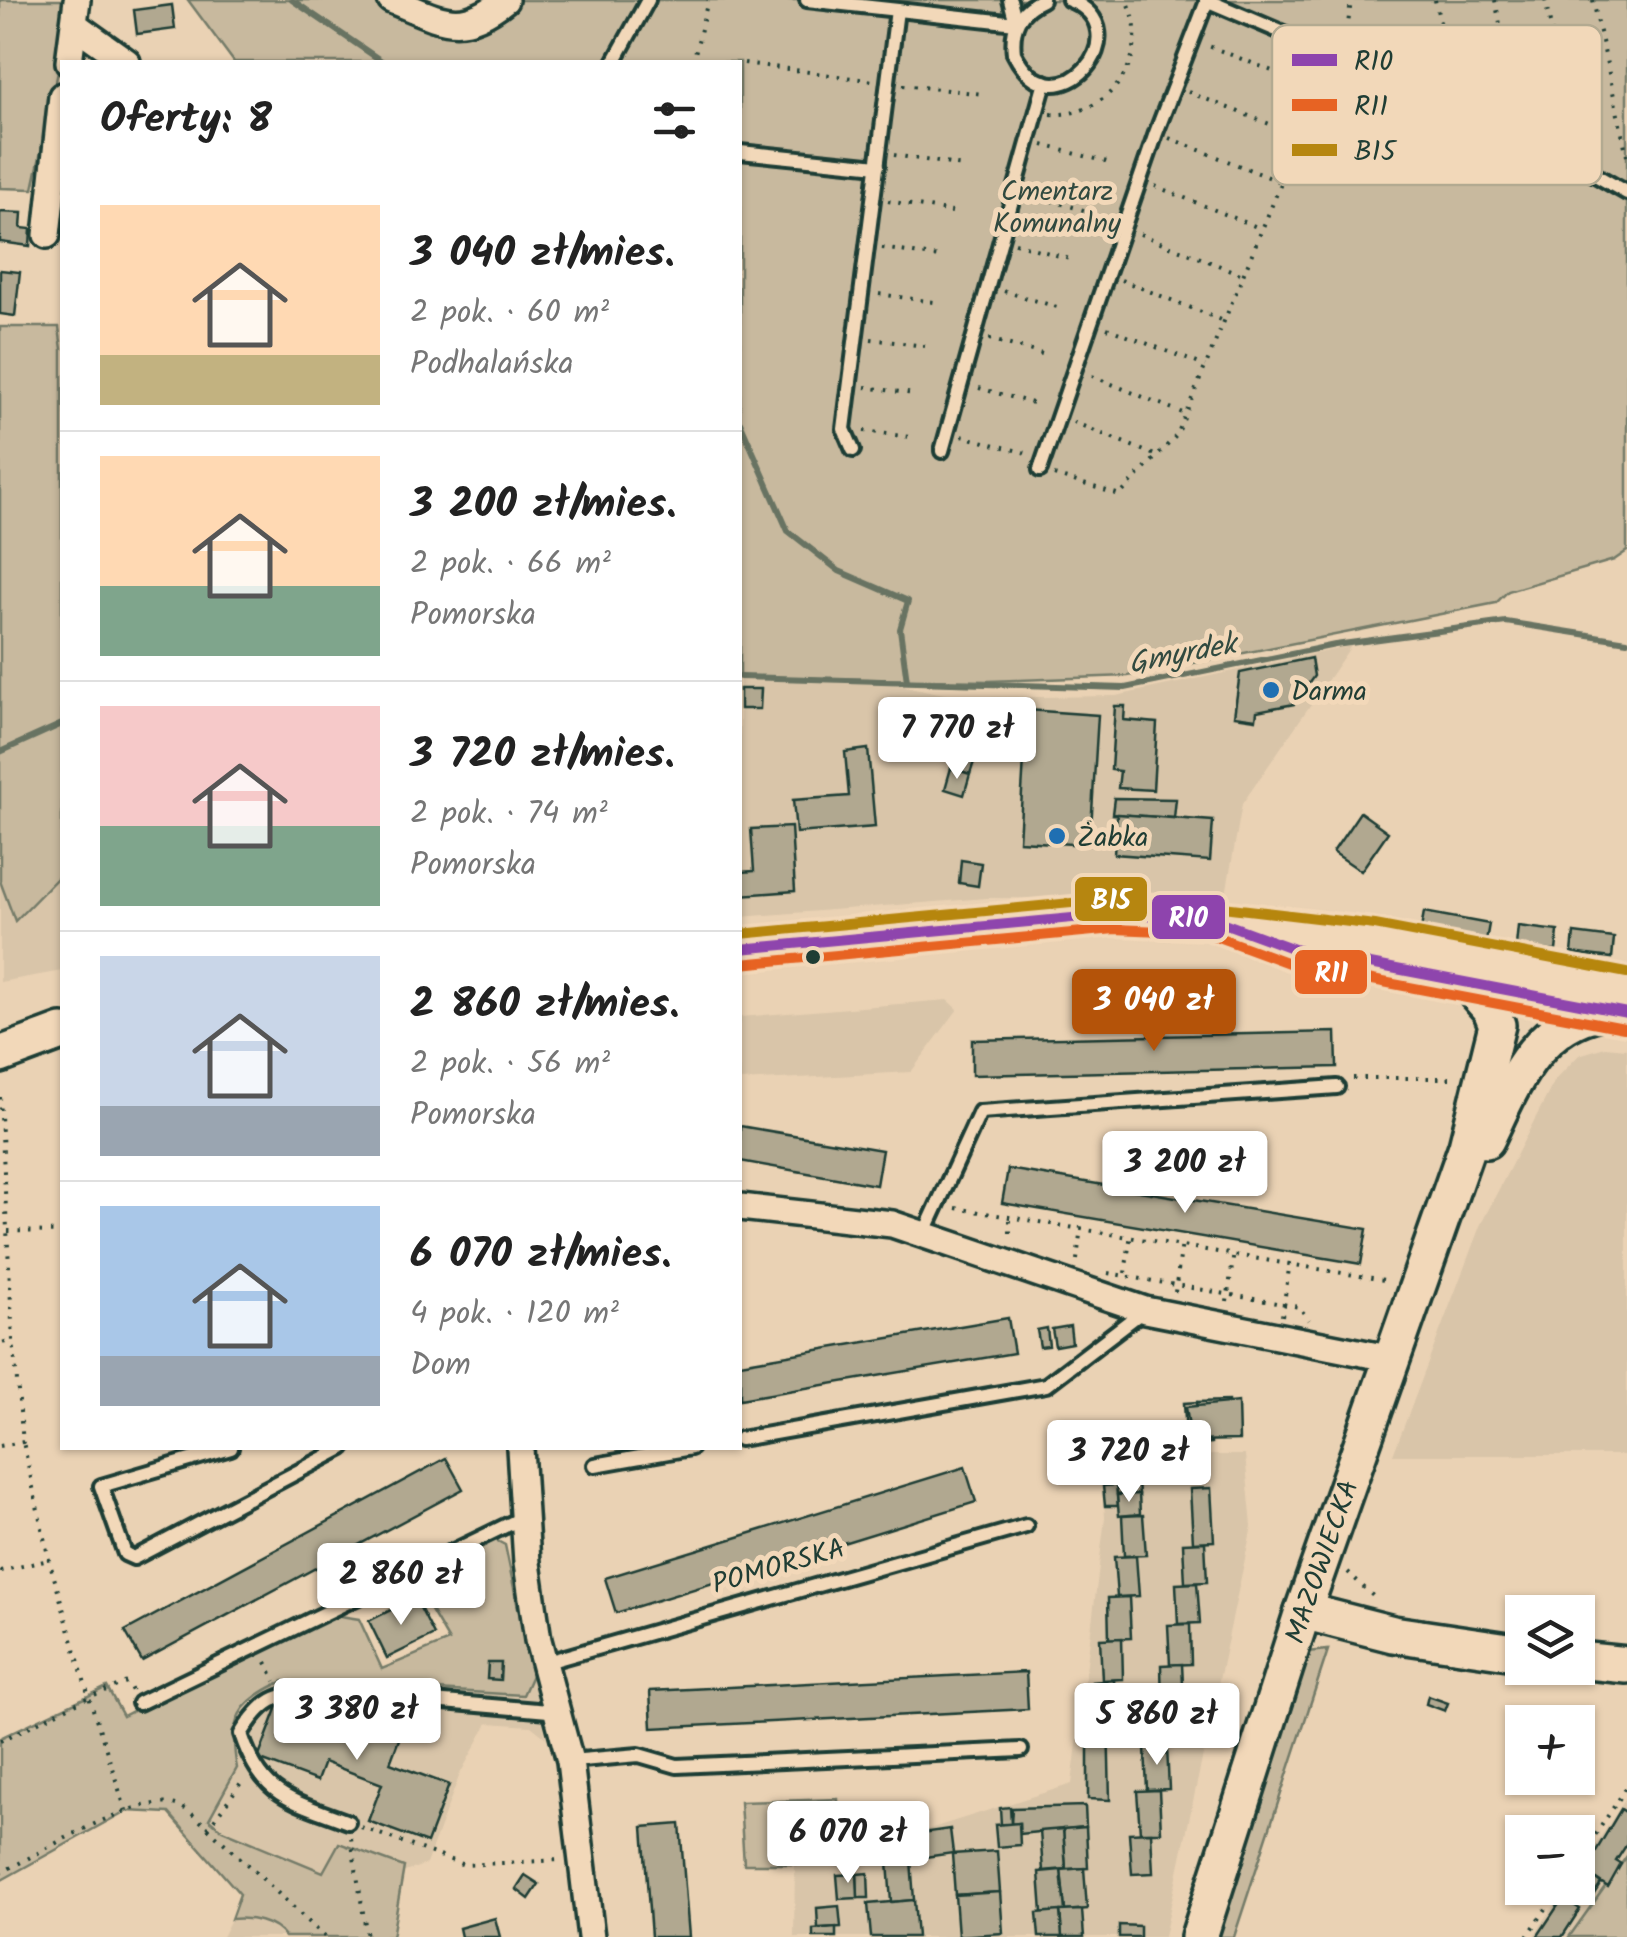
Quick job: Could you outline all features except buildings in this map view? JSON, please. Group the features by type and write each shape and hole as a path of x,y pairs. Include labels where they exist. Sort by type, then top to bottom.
{"street":[{"path":"391,0 462,22 480,20 505,0"},
{"path":"68,60 76,12"},
{"path":"76,12 125,60"},
{"path":"47,235 60,115"},
{"path":"742,949 1116,914 1210,918 1274,923 1564,977 1620,1004"},
{"path":"1210,918 1297,950 1528,997 1620,1004"},
{"path":"1502,965 1519,976 1528,997"},
{"path":"1470,986 1479,992 1498,1025 1538,987 1564,977"},
{"name":"MAZOWIECKA","path":"1435,1244 1527,1058 1533,1025 1528,997"},
{"name":"MAZOWIECKA","path":"1527,1058 1574,1018 1620,1004"},
{"name":"MAZOWIECKA","path":"1199,1937 1303,1611 1435,1244 1467,1146 1498,1025"},
{"path":"0,1055 60,1033"},
{"path":"742,1207 892,1224 1076,1283 1133,1306 1393,1359"},
{"path":"520,1450 538,1640 547,1662 570,1761 591,1937"},
{"path":"1303,1611 1393,1634 1505,1650"},
{"path":"1595,1662 1627,1665"}],"lane":[{"path":"615,60 648,0"},
{"path":"807,0 1016,23"},
{"path":"1010,0 1016,23"},
{"path":"1042,0 1024,11 1012,38 1021,66 1045,82 1072,80 1084,73 1097,50 1095,23 1087,12 1068,0"},
{"path":"1042,464 1156,133 1207,0 1272,27"},
{"path":"852,450 844,429 897,10"},
{"path":"942,451 1045,82"},
{"path":"742,152 878,160"},
{"path":"1602,180 1627,193"},
{"path":"924,1234 980,1112 1337,1088"},
{"path":"742,1439 1046,1384 1133,1306"},
{"path":"224,1450 100,1486 124,1554 134,1558 339,1450"},
{"path":"595,1464 679,1450"},
{"path":"138,1702 524,1516"},
{"name":"POMORSKA","path":"547,1662 1026,1526"},
{"path":"348,1822 275,1794 252,1768 241,1734 257,1710 282,1694 316,1692 560,1712"},
{"path":"570,1761 639,1755 677,1766 1022,1750"}],"path":[{"path":"693,60 708,0"},
{"path":"1036,113 1065,115 1089,108 1118,85 1134,52 1136,27 1127,0"},
{"path":"1348,25 1351,0"},
{"path":"1435,0 1440,25"},
{"path":"1495,0 1500,25"},
{"path":"1545,0 1550,25"},
{"path":"1593,0 1598,25"},
{"path":"1192,40 1272,71"},
{"path":"1602,41 1627,156"},
{"path":"744,63 984,94"},
{"path":"1174,87 1272,125"},
{"path":"1156,133 1272,178"},
{"path":"1028,141 1111,164"},
{"path":"878,160 963,166"},
{"path":"1140,180 1262,230"},
{"path":"948,432 1120,494 1177,434 1280,185"},
{"path":"1014,190 1094,213"},
{"path":"873,199 952,212"},
{"path":"1124,228 1242,276"},
{"path":"1000,238 1073,260"},
{"path":"867,246 940,257"},
{"path":"1108,275 1224,321"},
{"path":"986,286 1057,307"},
{"path":"862,292 934,302"},
{"path":"1091,322 1205,366"},
{"path":"973,335 1042,354"},
{"path":"856,336 925,346"},
{"path":"1075,369 1185,414"},
{"path":"960,383 1032,403"},
{"path":"850,385 914,394"},
{"path":"1058,416 1157,456"},
{"path":"844,429 910,438"},
{"path":"1337,1088 1348,1078 1457,1078"},
{"path":"0,1097 12,1341 23,1442 50,1560 126,1811"},
{"path":"947,1206 1400,1282"},
{"path":"1080,1227 1076,1283 1091,1284 1112,1272 1124,1273 1299,1307 1315,1328"},
{"path":"8,1230 60,1232"},
{"path":"1129,1236 1124,1273 1133,1306"},
{"path":"1174,1317 1180,1245"},
{"path":"1225,1326 1233,1255"},
{"path":"1280,1335 1288,1264"},
{"path":"0,1343 12,1341"},
{"path":"0,1446 23,1442"},
{"path":"0,1571 50,1560"},
{"path":"1343,1568 1382,1606"},
{"path":"258,1645 282,1694"},
{"path":"0,1741 127,1682 138,1702"},
{"path":"208,1828 252,1768"},
{"path":"1595,1835 1627,1787"},
{"path":"0,1873 126,1811 156,1802 179,1805 326,1937"},
{"path":"367,1937 348,1822 464,1864 584,1860"},
{"path":"1527,1937 1549,1905"}],"shaded area":[{"path":"1351,646 1242,804 1225,900 987,898 742,917 742,680 879,681 964,698 1116,696"},
{"path":"60,874 60,971 0,982 0,881 14,920"},
{"path":"948,1000 958,1009 911,1072 742,1081 742,1017"},
{"path":"1605,1047 1627,1049 1627,1455 1393,1455 1480,1226 1555,1080 1579,1055"},
{"path":"1101,1455 1245,1455 1252,1526 1164,1937 794,1937 795,1863 869,1848 1072,1784 1105,1518"},
{"path":"532,1675 546,1738 531,1726 488,1723 460,1774 426,1864 397,1875 326,1880 222,1830 209,1819 237,1768 230,1735 239,1714 269,1687 284,1681 523,1695"},
{"path":"1627,1797 1627,1856 1595,1901 1595,1845"},
{"path":"1555,1905 1592,1905 1569,1937 1533,1937"},
{"path":"250,1917 282,1931 285,1937 222,1937 231,1919"}],"green space":[{"path":"0,0 69,0 65,39 33,189 0,188"},
{"name":"Cmentarz Komunalny","path":"188,0 400,0 457,15 492,0 1627,0 1627,551 1614,560 1508,591 1496,603 1128,676 989,681 742,677 742,60 233,60"},
{"path":"0,327 59,327 60,875 15,921 0,881"},
{"path":"486,1535 505,1545 532,1675 523,1695 284,1681 256,1696 240,1714 234,1737 237,1768 209,1819 222,1830 323,1872 339,1843 404,1867 392,1937 285,1937 261,1921 231,1919 240,1894 169,1813 126,1811 0,1881 0,1738 107,1687 123,1716 322,1613 359,1619 382,1669 449,1641 419,1590 438,1560"},
{"path":"1328,1650 1234,1937 1214,1937 1308,1652"},
{"path":"838,1799 840,1864 744,1864 740,1802"},
{"path":"1627,1856 1627,1937 1569,1937"}],"waterway":[{"path":"292,0 380,60"},
{"path":"742,427 788,531 839,571 908,601 900,629 907,681"},
{"name":"Gmyrdek","path":"742,677 1125,688 1335,645 1506,622 1627,641"},
{"name":"Gmyrdek","path":"0,752 60,725"}],"transit line":[{"name":"B15","path":"742,934 1114,899 1180,902 1375,925 1627,973"},
{"name":"R10","path":"742,949 1115,914 1210,918 1297,950 1627,1013"},
{"name":"R11","path":"742,964 1115,929 1207,933 1294,965 1624,1028"}],"place":[{"name":"Darma","path":"1271,690"},
{"name":"Żabka","path":"1057,836"}]}
